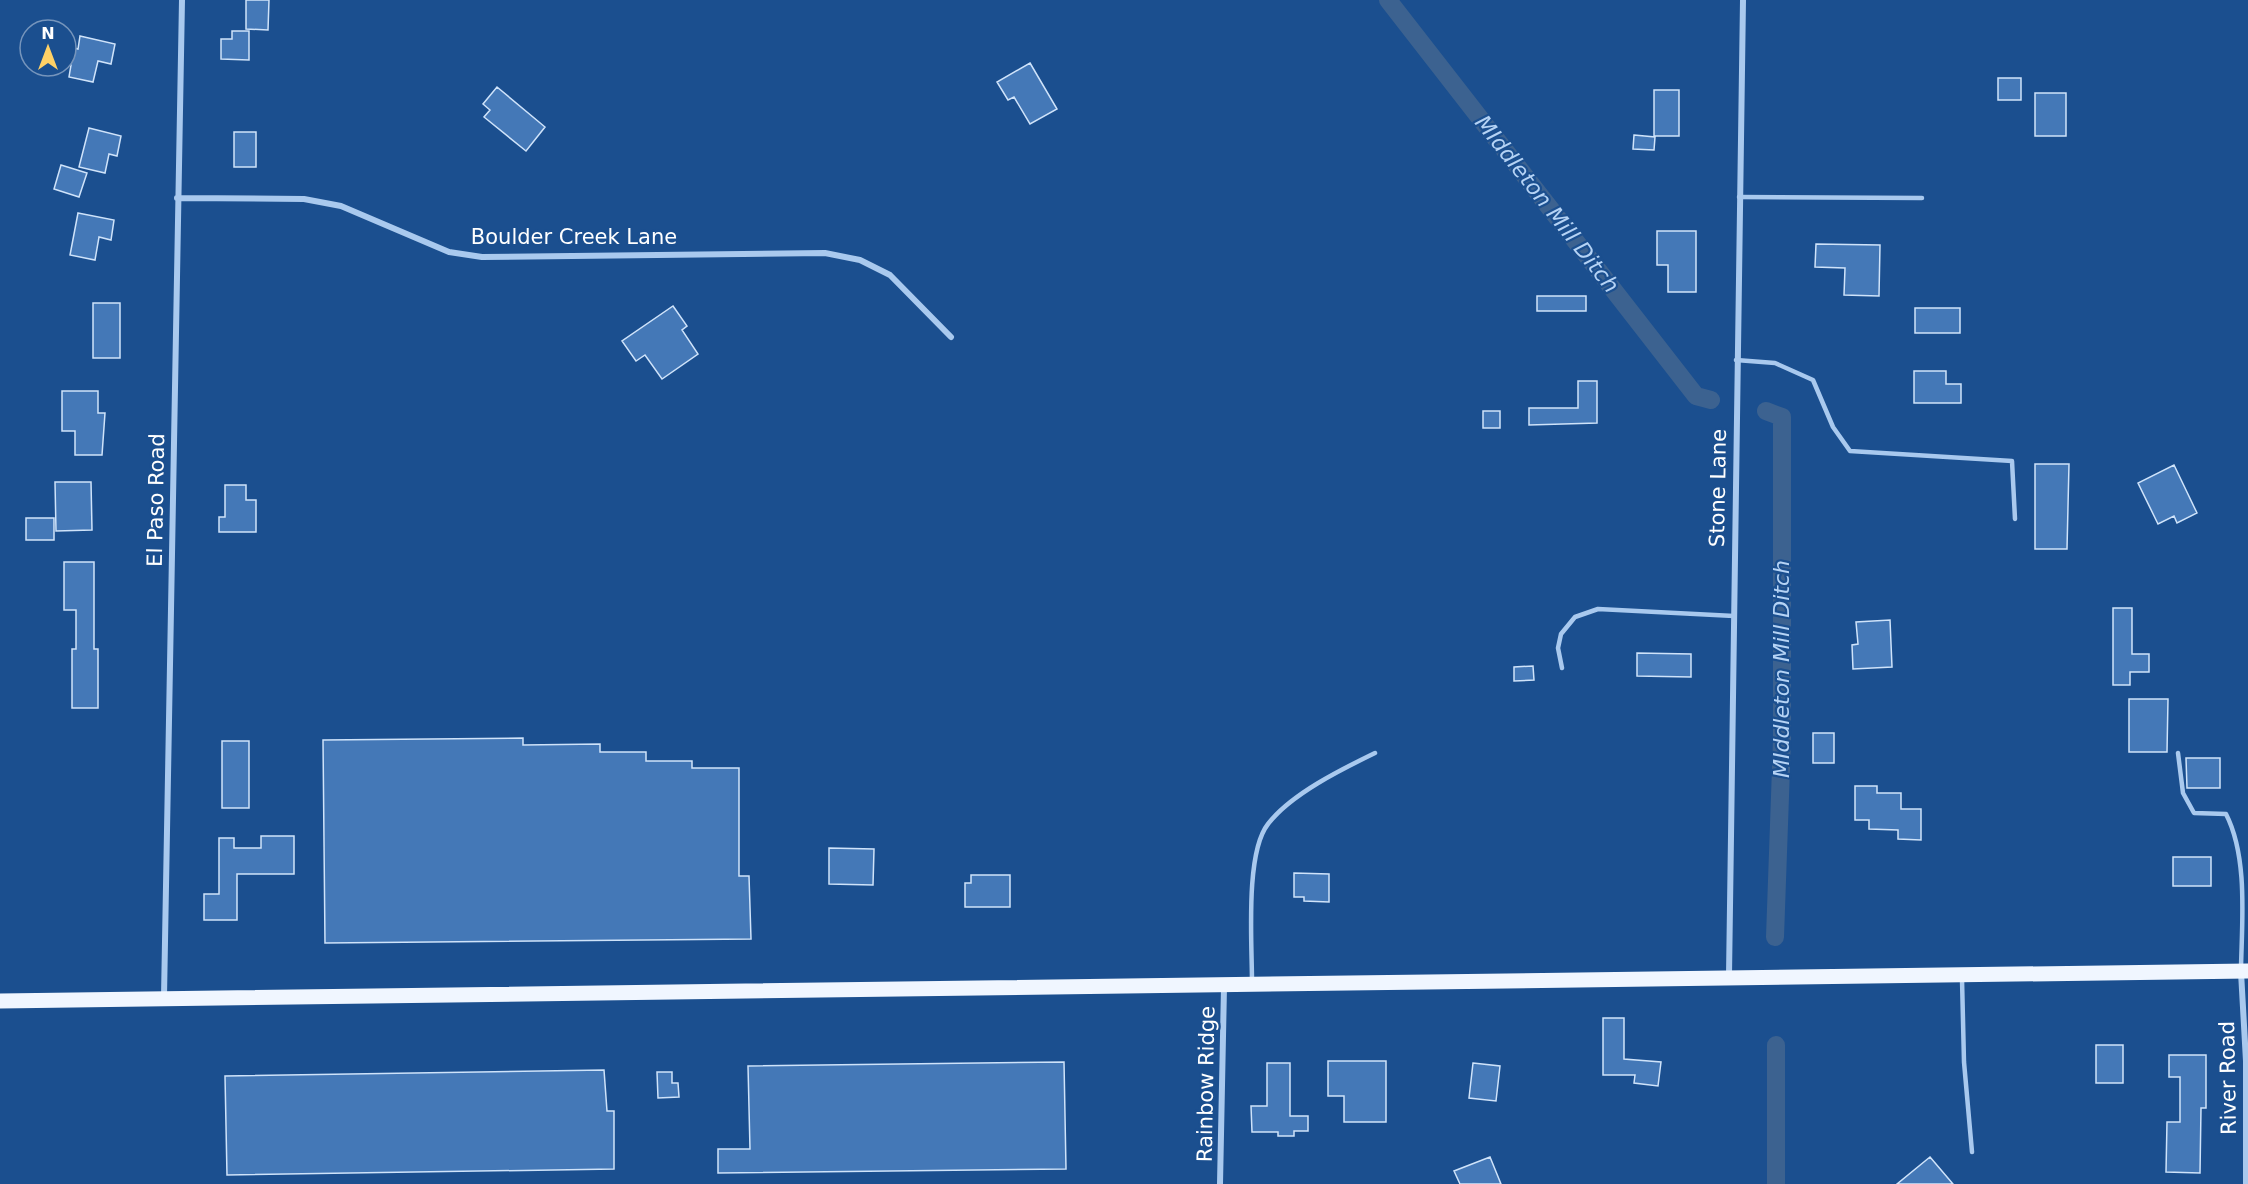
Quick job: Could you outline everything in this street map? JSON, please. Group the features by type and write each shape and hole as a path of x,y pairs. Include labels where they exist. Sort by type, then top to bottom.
{"main road":[{"path":"0,1001 2245,971"}],"street":[{"name":"El Paso Road","path":"164,1000 182,0"},
{"name":"Stone Lane","path":"1729,977 1736,360 1743,0"},
{"name":"Boulder Creek Lane","path":"177,198 304,199 341,206 449,252 482,257 825,253 860,260 890,276 951,337"},
{"name":"River Road","path":"2245,971 2246,1184"},
{"name":"Rainbow Ridge","path":"1220,1184 1224,985"}],"lane":[{"path":"1739,197 1922,198"},
{"path":"1736,360 1775,363 1813,380 1833,427 1850,451 2012,461 2015,519"},
{"path":"1562,668 1558,660 1561,634 1575,617 1598,609 1734,616"},
{"path":"1252,985 1254,863 1258,842 1268,824 1310,790 1345,768 1375,753"},
{"path":"2178,753 2183,793 2194,813 2226,814 2236,831 2242,868 2245,971"},
{"path":"1962,973 1964,1062 1972,1152"}],"building":[{"path":"246,0 269,0 268,30 246,29"},
{"path":"232,31 249,31 249,60 221,59 221,39 232,39"},
{"path":"80,36 115,44 111,64 98,61 93,82 74,78 78,78"},
{"path":"1030,63 1057,109 1030,124 1014,97 1008,100 997,82"},
{"path":"1998,78 2021,78 2021,100 1998,100"},
{"path":"497,87 545,127 526,151 484,117 490,110 483,104"},
{"path":"1654,90 1679,90 1679,136 1654,136"},
{"path":"2035,93 2066,93 2066,136 2035,136"},
{"path":"89,128 121,136 117,156 109,154 105,173 79,167"},
{"path":"234,132 256,132 256,167 234,167"},
{"path":"1634,135 1655,137 1654,150 1633,149"},
{"path":"61,165 87,173 79,197 54,189"},
{"path":"78,213 114,220 111,240 99,237 95,260 70,255"},
{"path":"1657,231 1696,231 1696,292 1668,292 1668,265 1657,265"},
{"path":"1816,244 1880,245 1879,296 1844,295 1845,268 1815,267"},
{"path":"1537,296 1586,296 1586,311 1537,311"},
{"path":"93,303 120,303 120,358 93,358"},
{"path":"673,306 687,326 682,330 698,354 662,379 645,355 636,361 622,341"},
{"path":"1915,308 1960,308 1960,333 1915,333"},
{"path":"1914,371 1946,371 1946,384 1961,384 1961,403 1914,403"},
{"path":"1578,381 1597,381 1597,423 1529,425 1529,408 1578,408"},
{"path":"62,391 98,391 98,413 105,413 102,455 75,455 75,431 62,431"},
{"path":"1483,411 1500,411 1500,428 1483,428"},
{"path":"2035,464 2069,464 2067,549 2035,549"},
{"path":"2174,465 2197,513 2177,523 2174,516 2158,524 2138,483"},
{"path":"55,482 91,482 92,530 56,531"},
{"path":"225,485 246,485 246,500 256,500 256,532 219,532 219,517 225,517"},
{"path":"26,518 54,518 54,540 26,540"},
{"path":"64,562 94,562 94,649 98,649 98,708 72,708 72,649 76,649 76,610 64,610"},
{"path":"2113,608 2132,608 2132,654 2149,654 2149,672 2130,672 2130,685 2113,685"},
{"path":"1890,620 1892,667 1853,669 1852,645 1858,644 1856,622"},
{"path":"1637,653 1691,654 1691,677 1637,676"},
{"path":"1533,666 1534,680 1514,681 1514,667"},
{"path":"2129,699 2168,699 2167,752 2129,752"},
{"path":"1813,733 1834,733 1834,763 1813,763"},
{"path":"523,738 523,745 600,744 600,752 646,752 646,761 692,761 692,768 739,768 739,876 749,876 751,939 325,943 323,740"},
{"path":"222,741 249,741 249,808 222,808"},
{"path":"2186,758 2220,758 2220,788 2187,788"},
{"path":"1855,786 1877,786 1877,793 1901,793 1901,809 1921,809 1921,840 1898,839 1898,830 1869,829 1869,820 1855,820"},
{"path":"261,836 294,836 294,874 237,874 237,920 204,920 204,894 219,894 219,838 234,838 234,848 261,848"},
{"path":"829,848 874,849 873,885 829,884"},
{"path":"2173,857 2211,857 2211,886 2173,886"},
{"path":"1294,873 1329,874 1329,902 1304,901 1304,897 1294,897"},
{"path":"971,875 1010,875 1010,907 965,907 965,883 971,883"},
{"path":"1603,1018 1624,1018 1624,1059 1661,1062 1658,1086 1634,1083 1635,1075 1603,1075"},
{"path":"2096,1045 2123,1045 2123,1083 2096,1083"},
{"path":"2169,1055 2206,1055 2206,1108 2201,1108 2200,1173 2166,1172 2167,1122 2180,1122 2180,1077 2169,1077"},
{"path":"1328,1061 1386,1061 1386,1122 1344,1122 1344,1096 1328,1096"},
{"path":"1064,1062 1066,1169 718,1173 718,1149 750,1149 748,1066"},
{"path":"1267,1063 1290,1063 1290,1116 1308,1116 1308,1131 1294,1131 1294,1136 1278,1136 1278,1132 1252,1132 1251,1106 1267,1106"},
{"path":"1473,1063 1500,1066 1496,1101 1469,1098"},
{"path":"604,1070 607,1111 614,1111 614,1169 227,1175 225,1076"},
{"path":"657,1072 672,1072 672,1083 678,1083 679,1097 658,1098"},
{"path":"1490,1157 1501,1184 1460,1184 1454,1171"},
{"path":"1930,1157 1953,1184 1897,1184"}],"waterway":[{"name":"MIddleton Mill Ditch","path":"1388,0 1696,396 1711,400"},
{"name":"MIddleton Mill Ditch","path":"1766,411 1782,417 1782,740 1775,937"},
{"name":"MIddleton Mill Ditch","path":"1776,1045 1776,1184"}]}
